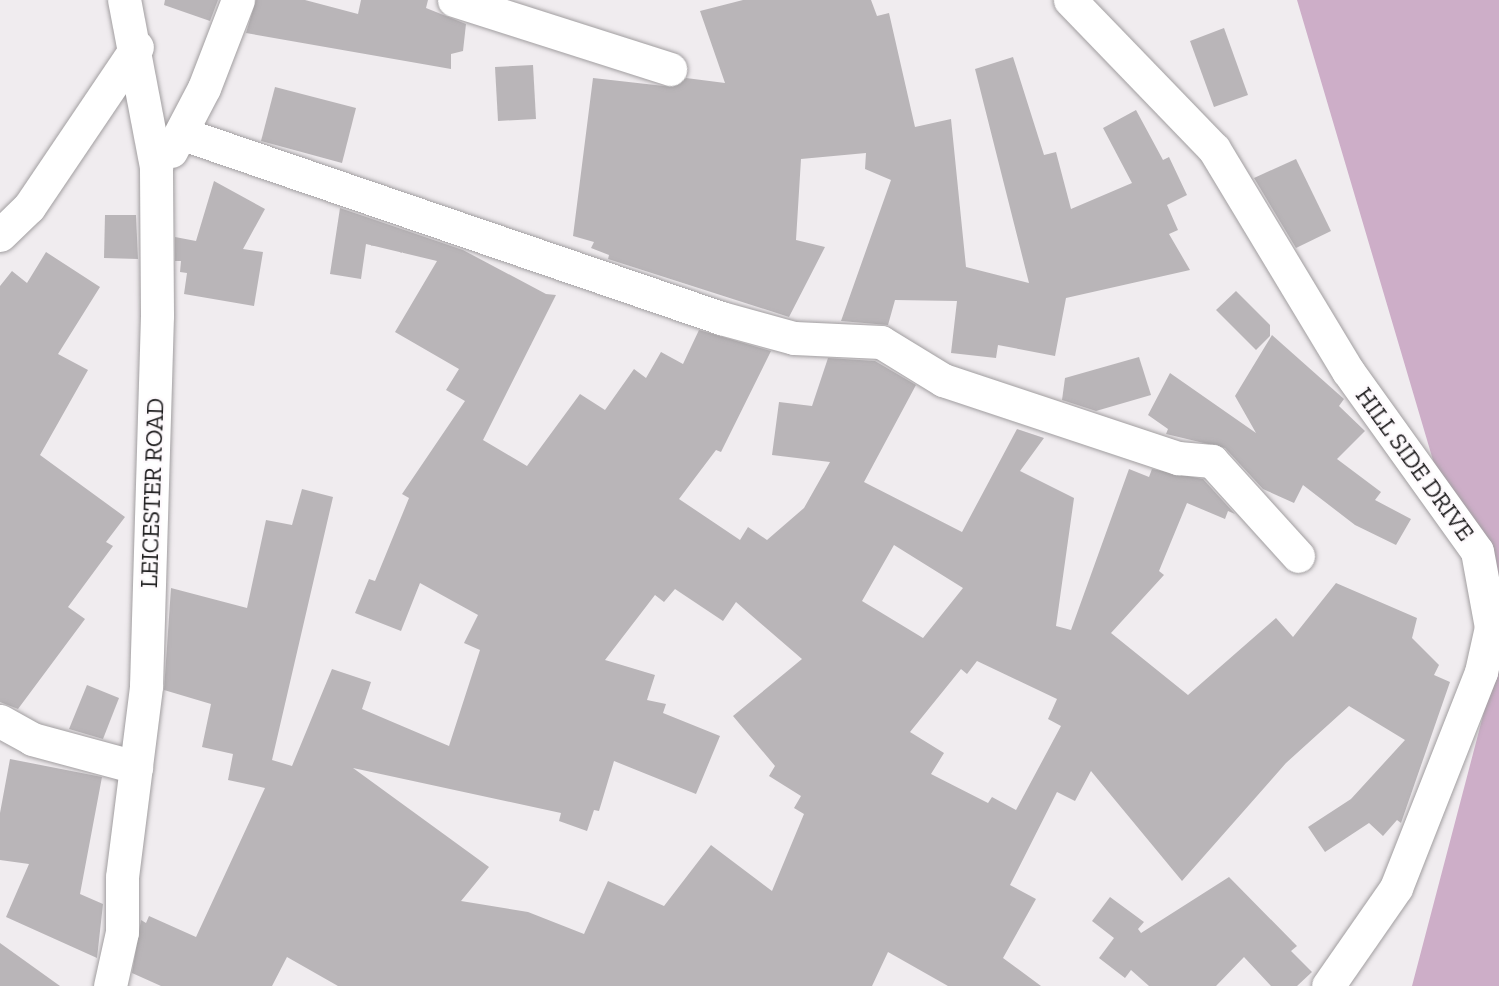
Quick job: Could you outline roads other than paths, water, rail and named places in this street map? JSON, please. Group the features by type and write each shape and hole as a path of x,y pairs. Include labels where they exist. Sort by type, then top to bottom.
{"street":[{"name":"LEICESTER ROAD","path":"110,986 122,932 146,674 157,315 156,167 137,47 124,0"},
{"path":"156,167 183,134 238,0"},
{"path":"454,0 670,69"},
{"name":"HILL SIDE DRIVE","path":"1070,0 1214,149 1348,371 1477,551 1491,627 1481,672 1396,888 1328,986"},
{"path":"0,235 29,207 137,47"},
{"path":"183,134 721,318 794,338 881,342 943,380 1178,458 1212,461 1298,556"},
{"path":"0,721 32,739 136,767"}]}
